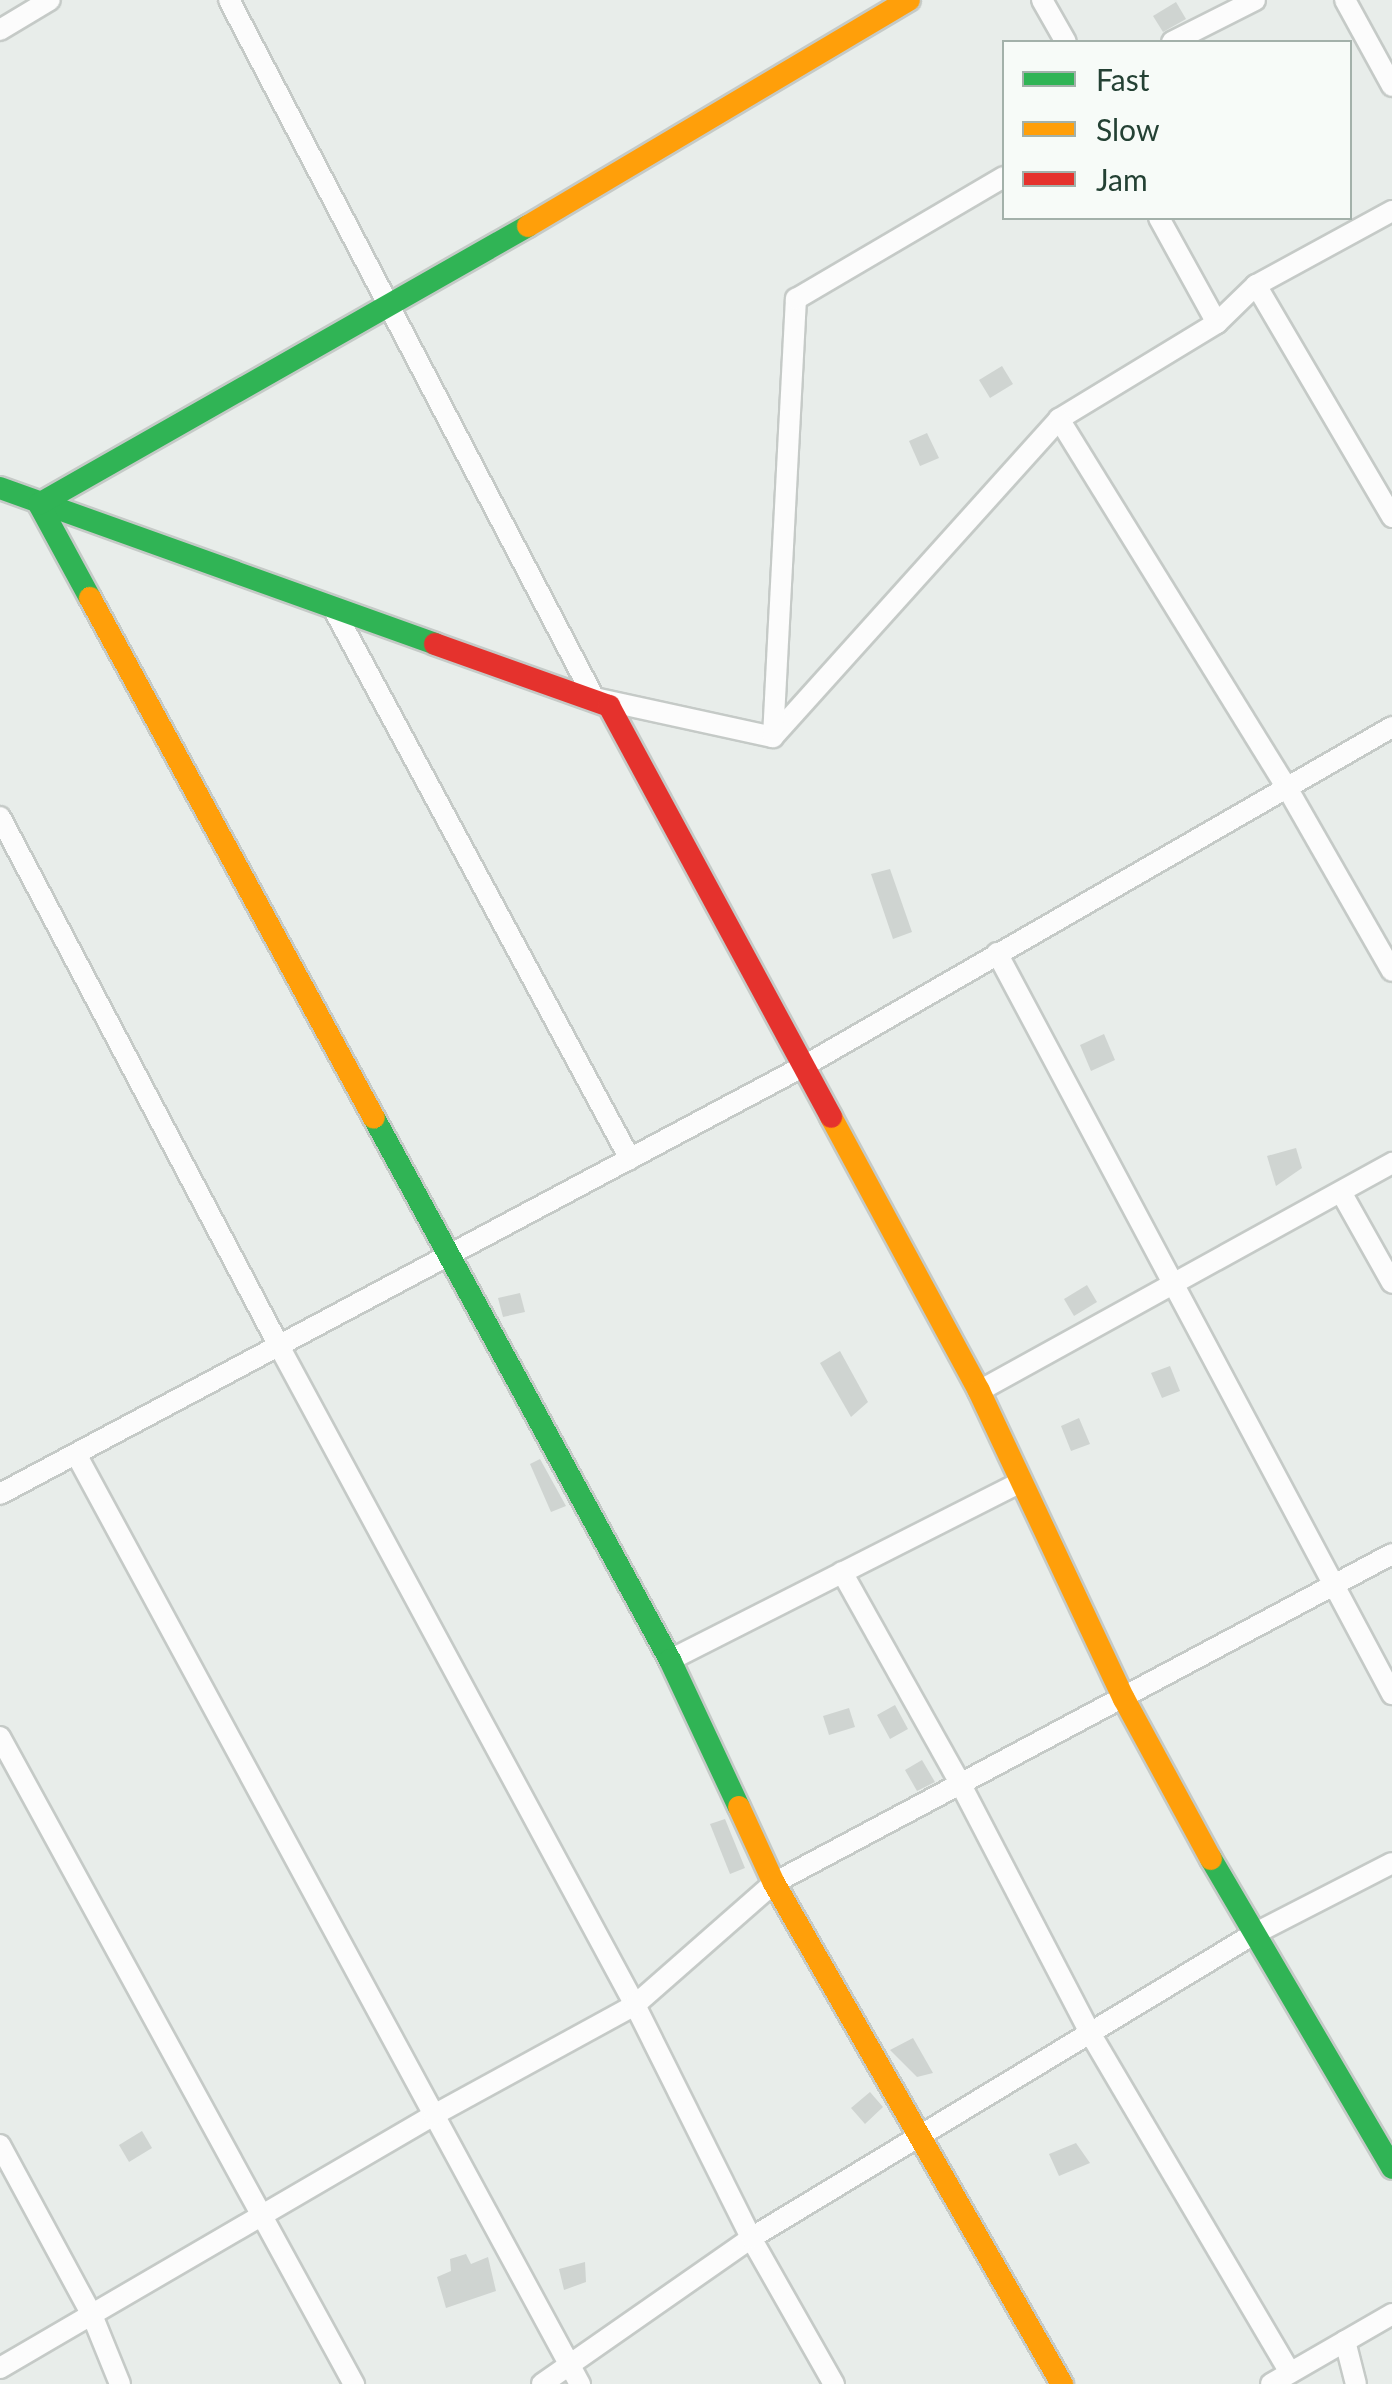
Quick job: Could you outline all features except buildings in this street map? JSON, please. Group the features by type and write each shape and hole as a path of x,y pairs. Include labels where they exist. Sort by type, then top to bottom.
{"street":[{"path":"0,30 50,0"},
{"path":"230,0 388,310 594,698 608,706 979,1391 1124,1699 1252,1935 1392,2168"},
{"path":"39,504 388,310 910,0"},
{"path":"1042,0 1065,40"},
{"path":"1176,40 1254,0"},
{"path":"1345,0 1392,86"},
{"path":"773,737 796,299 1002,178"},
{"path":"773,737 1059,418 1217,323 1256,284 1392,211"},
{"path":"1160,220 1217,323"},
{"path":"1256,284 1392,517"},
{"path":"1059,418 1286,786 1392,972"},
{"path":"0,488 594,698 773,737"},
{"path":"39,504 670,1660 774,1883 1062,2384"},
{"path":"333,608 630,1159"},
{"path":"0,1494 804,1066 1392,726"},
{"path":"0,817 278,1346 635,2005 750,2238 834,2384"},
{"path":"998,954 1392,1694"},
{"path":"979,1391 1392,1163"},
{"path":"1340,1192 1392,1284"},
{"path":"76,1454 576,2376"},
{"path":"670,1660 1019,1483"},
{"path":"0,2368 434,2115 635,2005 774,1883 1392,1554"},
{"path":"842,1572 1281,2378 1392,2314"},
{"path":"0,1738 354,2384"},
{"path":"542,2384 576,2376 750,2238 1252,1935 1392,1862"},
{"path":"0,2145 92,2315 120,2384"},
{"path":"1346,2341 1356,2384"}],"traffic: fast":[{"path":"90,598 39,504 528,226"},
{"path":"0,488 435,644"},
{"path":"374,1118 670,1660 739,1807"},
{"path":"1211,1859 1392,2168"}],"traffic: slow":[{"path":"528,226 909,0"},
{"path":"90,598 374,1118"},
{"path":"831,1117 979,1391 1124,1699 1211,1859"},
{"path":"739,1807 774,1883 1062,2384"}],"traffic: jam":[{"path":"435,644 609,706 831,1117"}]}
